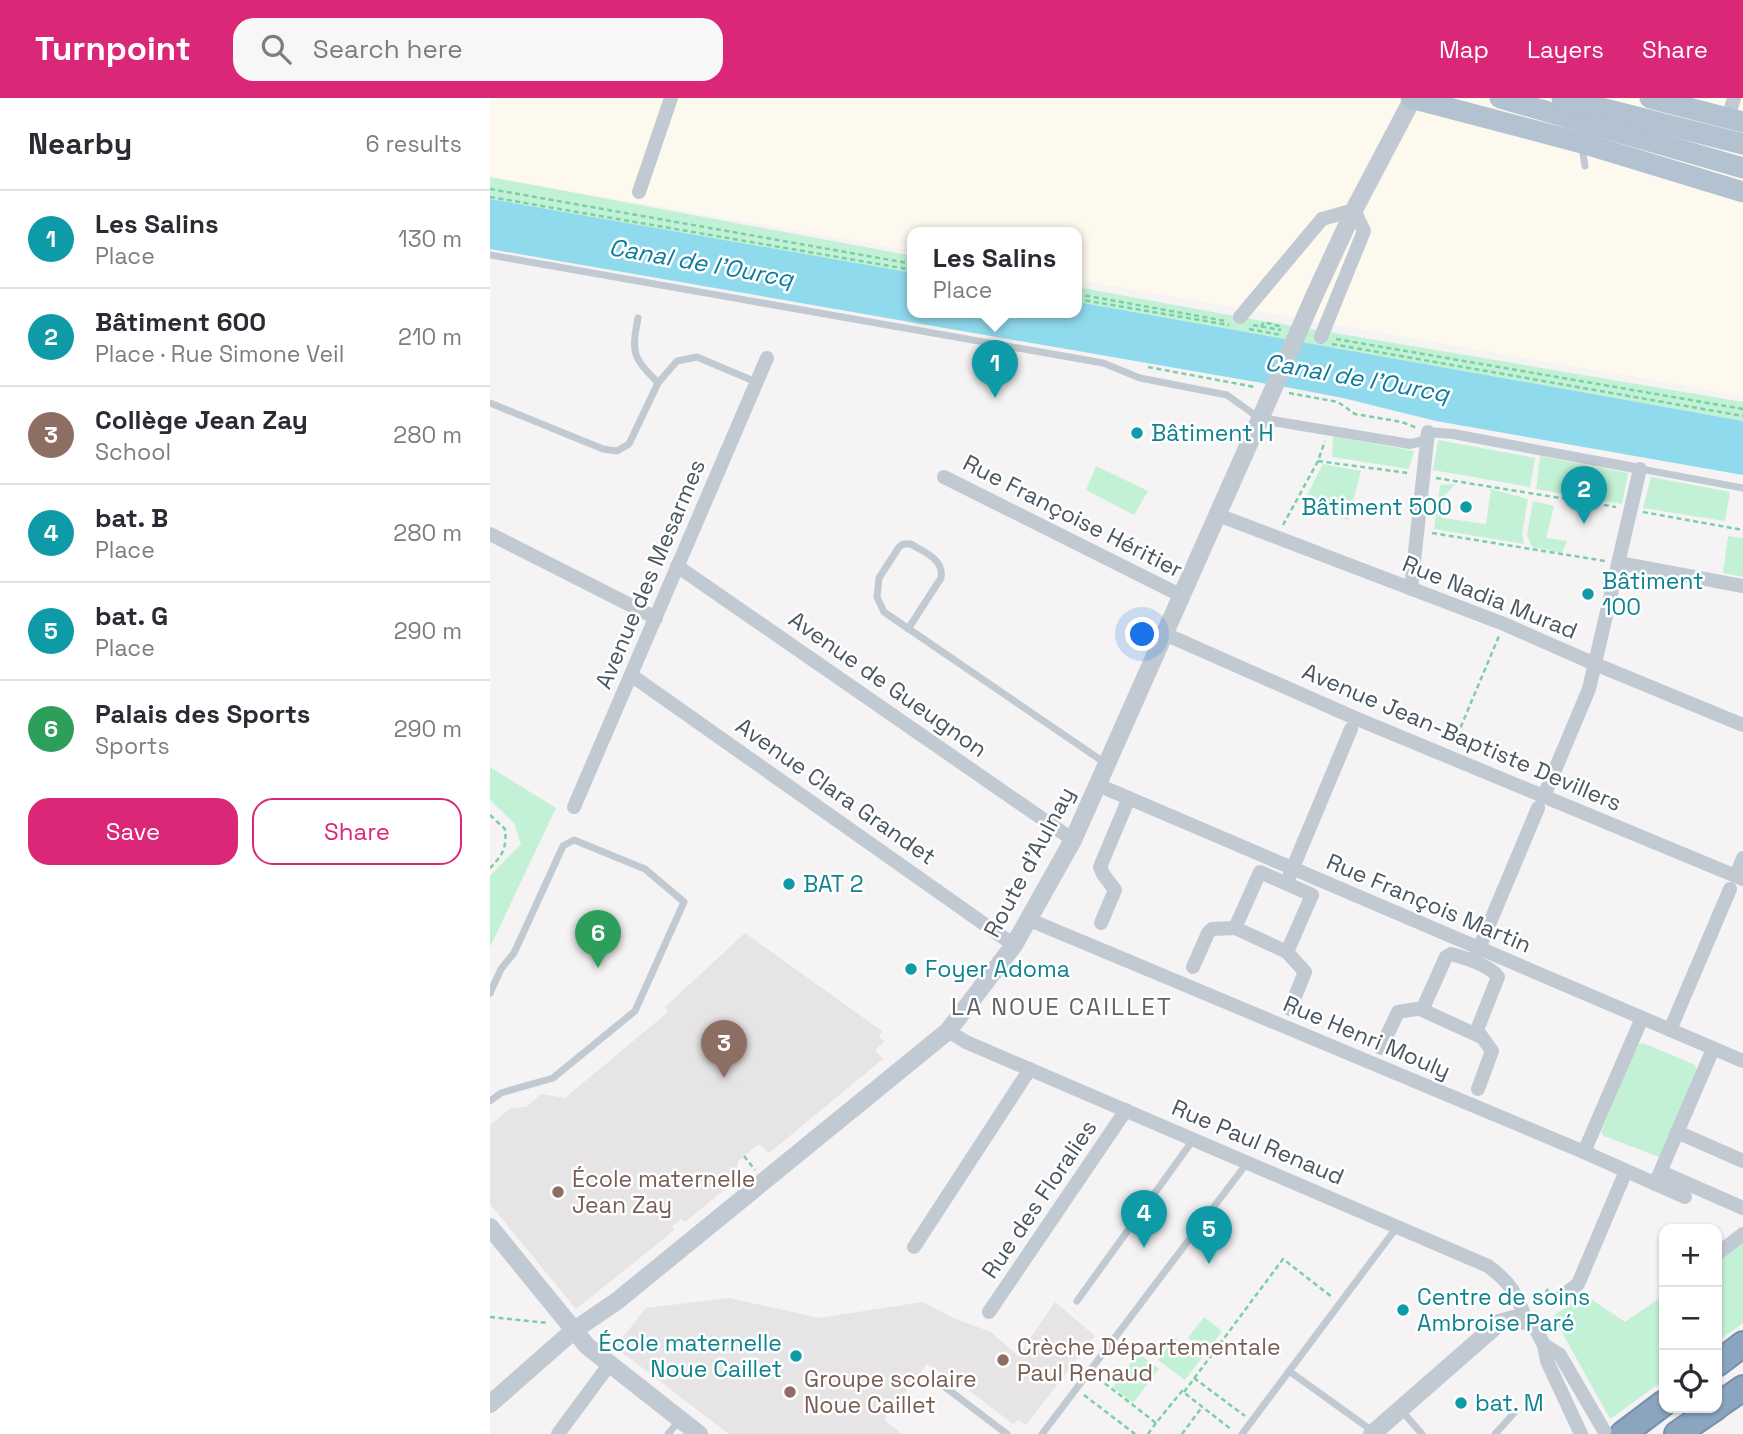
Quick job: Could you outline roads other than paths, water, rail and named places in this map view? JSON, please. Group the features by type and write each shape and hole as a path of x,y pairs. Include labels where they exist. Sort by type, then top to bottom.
{"highway":[{"path":"1722,1360 1743,1344"},
{"path":"1722,1403 1743,1388"},
{"path":"1623,1434 1659,1407"},
{"path":"1677,1434 1707,1413"}],"main road":[{"path":"1413,98 1581,143 1743,192"},
{"path":"1500,98 1743,168"},
{"path":"1562,98 1743,144"},
{"path":"1664,100 1735,113"}],"street":[{"path":"639,192 671,98"},
{"path":"1239,323 1322,219 1354,209 1413,98"},
{"path":"1323,340 1364,231 1354,209"},
{"name":"Route d'Aulnay","path":"490,1404 573,1331 628,1293 948,1031 1014,945 1073,840 1354,209"},
{"name":"Avenue des Mesarmes","path":"574,807 767,359"},
{"path":"1260,419 1410,444 1423,441 1428,432"},
{"path":"1428,432 1453,434 1640,469 1589,689 1476,956"},
{"path":"1411,589 1428,432"},
{"name":"Rue Françoise Héritier","path":"944,477 1182,596"},
{"name":"Rue Nadia Murad","path":"1218,515 1504,624 1743,725"},
{"path":"490,534 656,618"},
{"path":"1619,563 1743,586"},
{"name":"Avenue de Gueugnon","path":"677,566 1073,840"},
{"name":"Avenue Jean-Baptiste Devillers","path":"1165,634 1345,714 1449,756 1541,802 1736,881"},
{"name":"Avenue Clara Grandet","path":"631,675 1014,945"},
{"path":"1286,883 1350,730"},
{"name":"Rue François Martin","path":"1098,785 1292,869 1476,956 1642,1018 1743,1061"},
{"path":"1101,923 1115,890 1100,867 1129,798"},
{"path":"1670,1030 1736,881 1743,858"},
{"path":"1235,928 1260,872 1286,883 1312,895 1287,952"},
{"name":"Rue Henri Mouly","path":"1030,920 1626,1171 1658,1178 1685,1197"},
{"path":"1193,967 1212,929 1235,928 1287,952 1304,972 1290,1009"},
{"path":"1381,1048 1398,1012 1420,1009 1426,1004 1446,957 1451,954 1476,956 1498,977 1477,1030 1492,1051 1478,1089"},
{"path":"1420,1009 1479,1036"},
{"path":"1584,1152 1642,1018"},
{"name":"Rue Paul Renaud","path":"948,1031 966,1042 1492,1269 1517,1295 1526,1321 1534,1326 1544,1345"},
{"path":"1713,1049 1658,1178 1743,1208"},
{"path":"914,1247 1030,1069"},
{"name":"Rue des Floralies","path":"989,1312 1126,1110"},
{"path":"1677,1132 1743,1161"},
{"path":"1562,1296 1578,1284 1626,1171"},
{"path":"490,1227 573,1331 609,1365 699,1434"},
{"path":"1722,1250 1743,1234"},
{"path":"1373,1433 1499,1323 1514,1319 1526,1321"},
{"path":"1544,1345 1547,1362 1581,1434"},
{"path":"1544,1345 1560,1355 1606,1434"},
{"path":"558,1434 609,1365"}],"lane":[{"path":"1581,143 1585,166"},
{"path":"490,255 1103,363 1140,378 1227,395 1260,419"},
{"path":"638,318 633,341 637,360 659,383"},
{"path":"490,403 603,449 617,451 629,444 659,383 677,361 697,357 758,383"},
{"path":"1640,469 1743,488"},
{"path":"908,629 941,578 942,569 939,562 911,544 903,544 879,578 877,597 884,612 908,629 1107,764"},
{"path":"490,993 501,969 514,953 563,846 574,840 645,869 684,902 635,1011 552,1078 500,1093 490,1101"},
{"path":"1076,1301 1194,1139"},
{"path":"1056,1434 1045,1431 1248,1162"},
{"path":"1240,1434 1397,1226"},
{"path":"1289,1371 1373,1433"},
{"path":"937,1381 1007,1434"},
{"path":"1401,1409 1422,1434"},
{"path":"1495,1434 1514,1413"},
{"path":"668,1434 680,1419"}],"water":[{"name":"Canal de l'Ourcq","path":"490,199 907,272 907,318 1082,318 1082,303 1743,421 1743,475 1436,421 1291,388 490,249"}],"place":[{"name":"Les Salins","path":"995,398"},
{"name":"Bâtiment H","path":"1137,433"},
{"name":"Bâtiment 500","path":"1466,507"},
{"name":"Bâtiment 600","path":"1584,524"},
{"name":"Bâtiment 100","path":"1588,594"},
{"name":"BAT 2","path":"789,884"},
{"name":"Palais des Sports","path":"598,968"},
{"name":"Foyer Adoma","path":"911,969"},
{"name":"Collège Jean Zay","path":"724,1078"},
{"name":"École maternelle Jean Zay","path":"558,1192"},
{"name":"bat. B","path":"1144,1248"},
{"name":"bat. G","path":"1209,1264"},
{"name":"Centre de soins Ambroise Paré","path":"1403,1310"},
{"name":"École maternelle Noue Caillet","path":"796,1356"},
{"name":"Crèche Départementale Paul Renaud","path":"1003,1360"},
{"name":"Groupe scolaire Noue Caillet","path":"790,1392"},
{"name":"bat. M","path":"1461,1403"}],"district":[{"name":"LA NOUE CAILLET","path":"1062,1007"}]}
